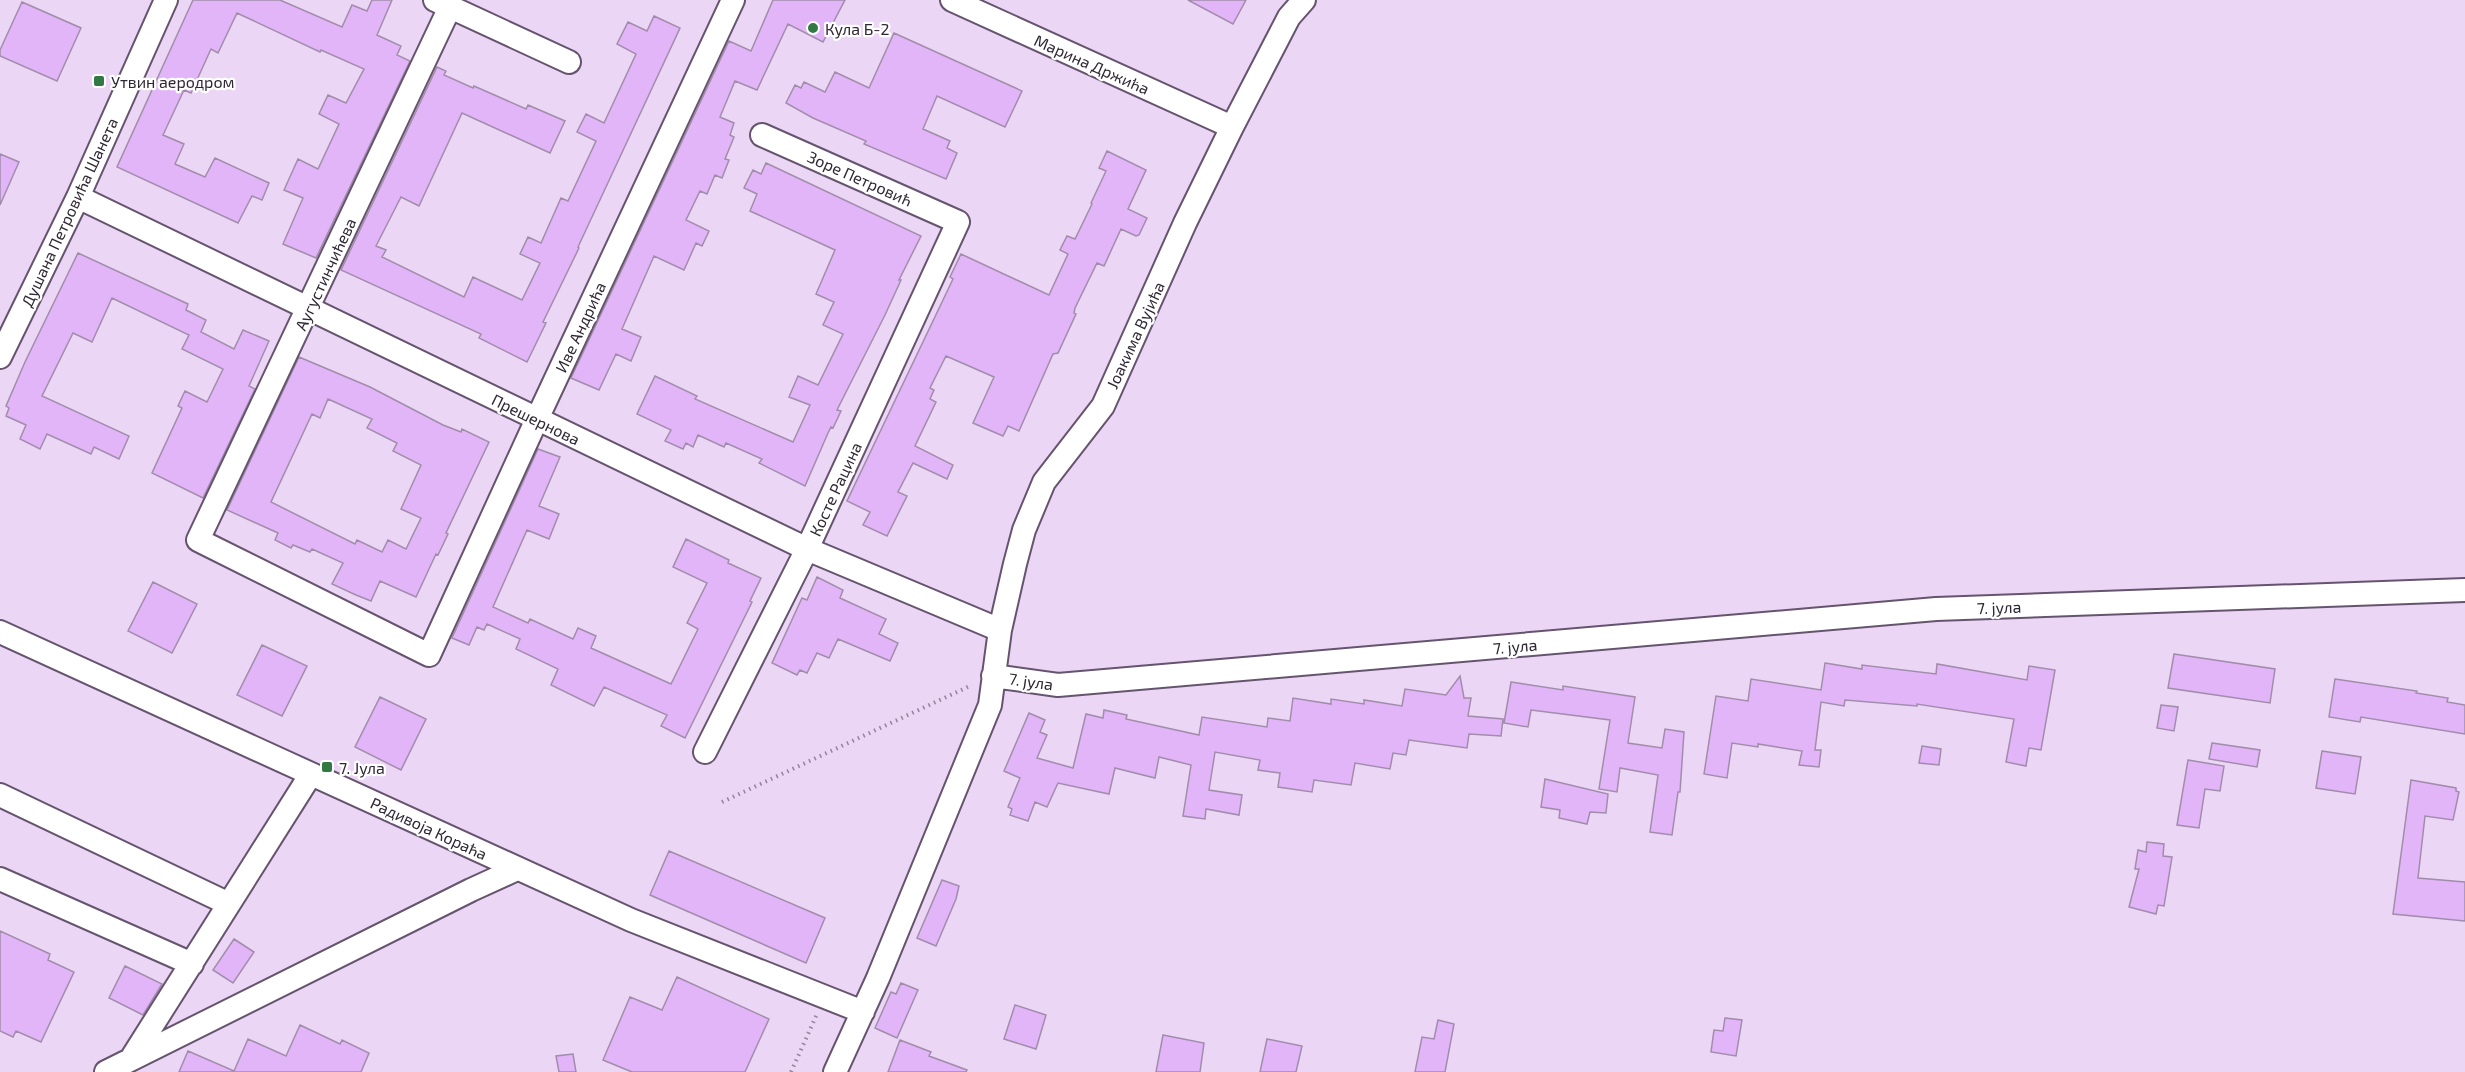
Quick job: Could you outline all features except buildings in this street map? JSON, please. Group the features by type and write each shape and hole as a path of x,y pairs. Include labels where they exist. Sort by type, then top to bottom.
{"street":[{"name":"Душана Петровића Шанета","path":"0,357 78,197 166,0"},
{"name":"Иве Андрића","path":"429,655 733,0"},
{"name":"Марина Држића","path":"952,0 1232,127"},
{"name":"Јоакима Вујића","path":"993,676 999,630 1024,530 1044,482 1102,406 1185,223 1232,127 1289,17 1304,0"},
{"path":"443,4 569,62"},
{"name":"Аугустинчићева","path":"429,655 198,540 309,308 443,4"},
{"name":"Зоре Петровић","path":"762,135 958,222"},
{"name":"Прешернова","path":"78,197 807,549 999,630"},
{"name":"Косте Рацина","path":"705,752 807,549 958,222"},
{"name":"7. јула","path":"835,1072 863,1012 990,705 993,676 1058,685 1936,609 2465,590"},
{"name":"Радивоја Кораћа","path":"0,632 631,920 863,1012"},
{"path":"127,1066 311,774"},
{"path":"0,795 230,904"},
{"path":"106,1072 127,1066 471,890 517,869"},
{"path":"0,879 192,964"}],"path":[{"path":"722,802 993,676"},
{"path":"791,1072 825,997"}],"place":[{"name":"Кула Б-2","path":"813,28"},
{"name":"Утвин аеродром","path":"99,81"},
{"name":"7. Јула","path":"327,767"}]}
